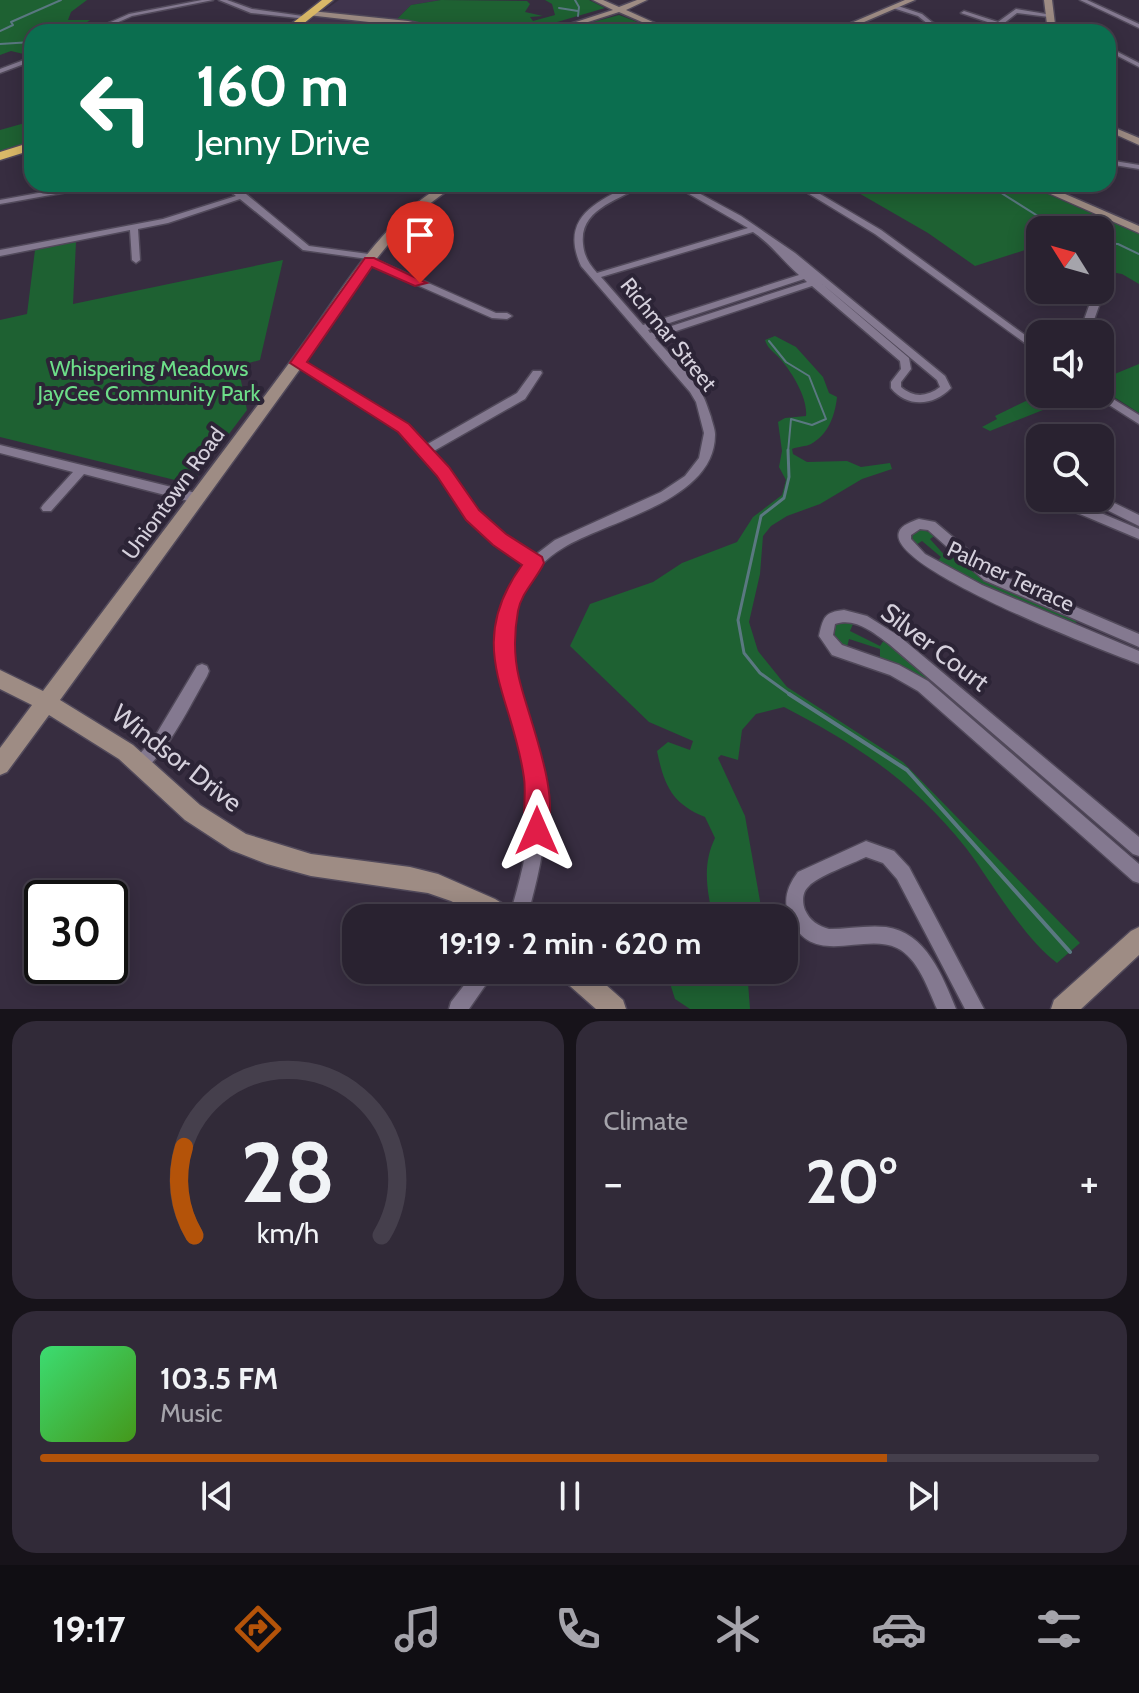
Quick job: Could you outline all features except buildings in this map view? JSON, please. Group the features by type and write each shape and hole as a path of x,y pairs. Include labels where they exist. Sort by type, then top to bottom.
{"highway":[{"path":"297,24 328,0"},
{"path":"0,156 24,148"}],"main road":[{"path":"597,0 652,24"},
{"path":"574,24 643,0"},
{"path":"854,24 911,0"},
{"path":"1048,0 1051,24"},
{"path":"634,4 633,10 640,19"},
{"path":"565,24 618,10"},
{"path":"309,15 395,24"},
{"path":"309,15 413,24"},
{"path":"1116,132 1139,142"},
{"name":"Uniontown Road","path":"0,765 298,363 373,256 425,192"},
{"path":"1051,192 1139,230"},
{"name":"Windsor Drive","path":"0,679 99,732 140,764 202,821 252,848 324,868 395,875 431,883 475,904"},
{"path":"1063,1009 1139,939"},
{"path":"586,984 614,1009"}],"street":[{"path":"149,0 158,10"},
{"path":"108,24 210,0"},
{"path":"1083,0 1139,26"},
{"path":"224,2 251,11 309,15"},
{"path":"895,7 920,15 931,24"},
{"path":"964,13 1000,23 1016,11 1049,15"},
{"path":"1116,15 1129,13"},
{"path":"1116,53 1137,63"},
{"path":"0,71 24,62"},
{"path":"1116,163 1139,167"},
{"path":"0,202 56,192"},
{"path":"237,192 287,236 306,248 373,256 495,316 507,316"},
{"name":"Richmar Street","path":"521,904 533,857 538,803 530,753 507,675 504,638 508,608 516,589 535,563 568,538 674,493 692,476 704,457 709,426 703,405 578,252 576,234 581,222 595,206 624,192"},
{"path":"690,192 755,229 783,257 814,278 941,378 946,388 926,399 904,396 896,388 906,369 905,360 814,278"},
{"path":"810,192 878,232 1026,341"},
{"path":"0,253 134,227 193,213 243,196"},
{"path":"134,227 136,260"},
{"path":"595,276 755,229"},
{"path":"645,333 814,278"},
{"path":"298,363 404,428 473,515 500,539 535,563"},
{"path":"425,451 521,396 537,373"},
{"path":"1114,405 1139,420"},
{"path":"0,449 196,498"},
{"path":"47,508 81,470"},
{"path":"1114,508 1139,521"},
{"path":"1086,512 1139,534"},
{"name":"Palmer Terrace","path":"1139,641 989,576 931,526 919,524 905,532 906,543 949,576 1139,658"},
{"name":"Silver Court","path":"1139,848 894,640 848,615 837,615 829,621 826,636 833,647 894,670 923,686 1139,875"},
{"path":"140,764 155,749 202,671"},
{"path":"947,1009 921,961 904,941 882,936 818,937 807,928 800,919 794,896 797,886 804,878 866,849 888,857 903,873 975,1009"},
{"path":"458,1009 477,984"}],"shaded area":[{"path":"339,0 441,0 411,5 398,18 425,24 305,24"}],"green space":[{"path":"0,0 87,0 71,12 68,20 90,20 84,24 24,24 24,54 11,51 0,55"},
{"path":"441,0 527,1 530,4 525,12 543,16 530,17 533,21 555,15 552,4 545,0 589,0 605,8 550,24 422,24 397,19 411,5"},
{"path":"619,15 643,24 586,24"},
{"path":"24,123 24,144 0,151 0,130"},
{"path":"857,192 1043,192 1098,216 1026,216 1026,250 975,266 928,233"},
{"path":"1114,223 1139,234 1139,284 1114,273"},
{"name":"Whispering Meadows JayCee Community Park","path":"76,242 73,304 283,260 260,360 238,366 247,410 195,479 183,482 0,437 0,320 27,314 35,250"},
{"path":"775,336 796,347 823,377 829,393 837,397 827,429 811,444 792,449 793,454 807,462 847,461 861,467 890,463 892,469 862,479 820,504 787,516 771,526 763,536 760,574 749,622 758,651 787,687 903,762 1080,943 1057,963 1032,940 966,848 926,804 860,751 784,707 756,714 742,730 738,760 721,755 718,758 745,816 761,904 711,904 707,868 715,838 705,817 685,806 671,792 657,751 668,742 690,750 693,741 649,722 570,646 590,604 653,582 682,563 737,542 753,517 782,495 786,480 779,467 782,451 778,422 785,418 806,416 806,409 795,380 765,340"},
{"path":"1139,364 1139,413 1114,397 1114,374"},
{"path":"1026,401 1026,408 1048,408 990,431 982,427 997,419 995,416"},
{"path":"921,529 936,535 930,539 949,560 956,557 987,580 1074,619 1078,625 984,588 938,561 941,557 922,541 916,545 912,541 913,532"},
{"path":"843,621 853,624 850,631 880,646 884,640 894,646 984,725 983,728 897,664 880,658 880,649 849,639 847,647 841,644 835,637 835,626"},
{"path":"670,984 748,984 750,1009 690,1009 675,999"}],"waterway":[{"path":"0,31 13,25 11,22 61,0"},
{"path":"575,0 579,7 578,16"},
{"path":"559,8 578,11"},
{"path":"0,44 24,42"},
{"path":"1000,192 1038,216"},
{"path":"1114,244 1139,254"},
{"path":"769,341 786,362 809,376 826,419 812,425 791,419 788,451"},
{"path":"788,451 789,477 784,498 761,516 738,620 744,653 760,673 791,695"},
{"path":"791,695 907,770 1070,952"}],"route":[{"path":"420,283 370,261 298,363 404,428 443,472 473,515 488,530 535,563 516,589 508,608 504,638 507,675 536,778 537,831"}]}
